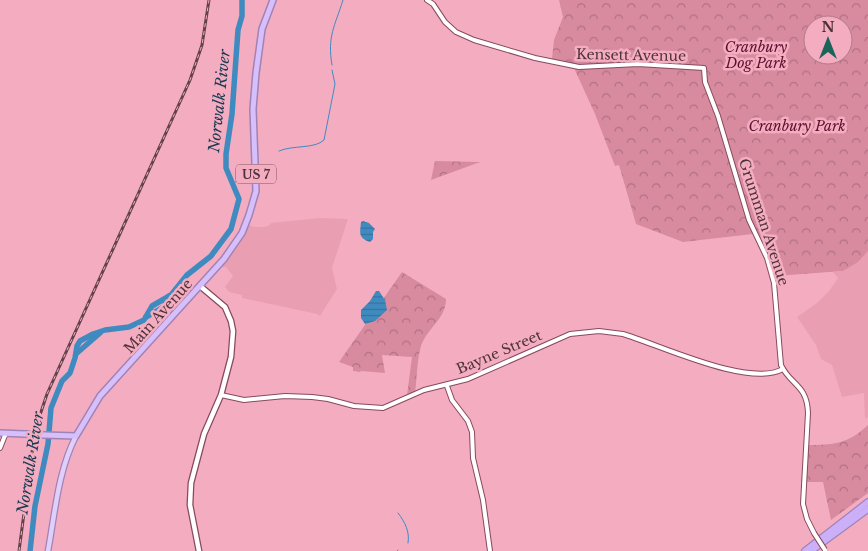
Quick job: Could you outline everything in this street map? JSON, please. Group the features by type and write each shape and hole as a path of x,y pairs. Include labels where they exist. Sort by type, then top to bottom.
{"highway":[{"name":"Main Avenue","path":"76,436 100,396 200,286 234,245 247,221 254,198 256,179 253,130 254,89 262,29 273,0"},
{"path":"3,433 76,436"},
{"path":"805,551 868,502"},
{"path":"812,551 868,509"}],"main road":[{"path":"199,551 190,505 190,487 202,438 221,395 231,357 232,324 225,307 200,286"},
{"name":"Main Avenue","path":"48,551 62,473 76,436"}],"street":[{"name":"Kensett Avenue","path":"427,0 436,7 445,22 456,32 474,40 535,58 570,66 638,64 704,68"},
{"name":"Grumman Avenue","path":"704,68 705,82 718,116 749,220 765,253 772,275 776,293 779,360 783,369"},
{"name":"Bayne Street","path":"221,395 244,400 287,396 312,397 378,409 392,405 424,390 447,386 468,379 570,334 589,331 610,331 623,334 722,369 764,374 783,369"},
{"path":"783,369 803,390 807,402 803,504 814,534 825,551"},
{"path":"447,386 452,400 468,421 472,432 473,458 483,500 490,551"},
{"path":"0,448 3,433"}],"shaded area":[{"path":"320,218 348,219 332,268 337,289 320,316 242,298 242,295 229,292 225,287 233,276 226,267 222,267 238,246 249,225 262,227 268,226 271,223"},
{"path":"868,251 868,417 865,419 864,393 842,397 832,365 821,359 816,345 797,317 817,303 829,291 838,278 833,272 843,271"}],"green space":[{"path":"559,0 868,0 868,251 858,262 843,271 775,276 771,263 752,223 720,117 713,106 753,234 683,242 636,224 619,165 615,166 595,114 574,68 639,63 576,65 552,59 554,40 563,17"},
{"path":"435,161 480,162 431,180"},
{"path":"402,272 446,299 440,318 427,334 421,346 415,393 407,395 412,357 382,355 385,373 353,371 353,367 339,362"},
{"path":"868,425 868,493 831,520 823,482 801,482 807,445 825,445 847,440"}],"water":[{"path":"361,222 369,223 375,229 373,239 370,242 363,239 361,235"},
{"path":"376,291 379,291 385,300 387,310 375,321 365,324 361,318 361,310"}],"waterway":[{"name":"Norwalk River","path":"30,551 35,506 48,444 51,408 62,381 70,373 80,341 105,330 129,327 144,320 152,306 171,295 187,275 211,256 231,229 239,199 226,168 226,154 232,114 242,0"},
{"path":"332,65 331,39 343,0"},
{"path":"279,151 315,145 324,140 335,84 332,70"},
{"path":"232,184 240,179"},
{"name":"Norwalk River","path":"146,317 164,307 169,296"},
{"name":"Norwalk River","path":"77,353 100,333"},
{"path":"398,513 406,527 408,543"}],"railway":[{"path":"19,551 33,445 37,424 47,394 190,80 202,45 209,0"}],"park label":[{"name":"Cranbury Dog Park","path":"756,56"},
{"name":"Cranbury Park","path":"797,126"}]}
